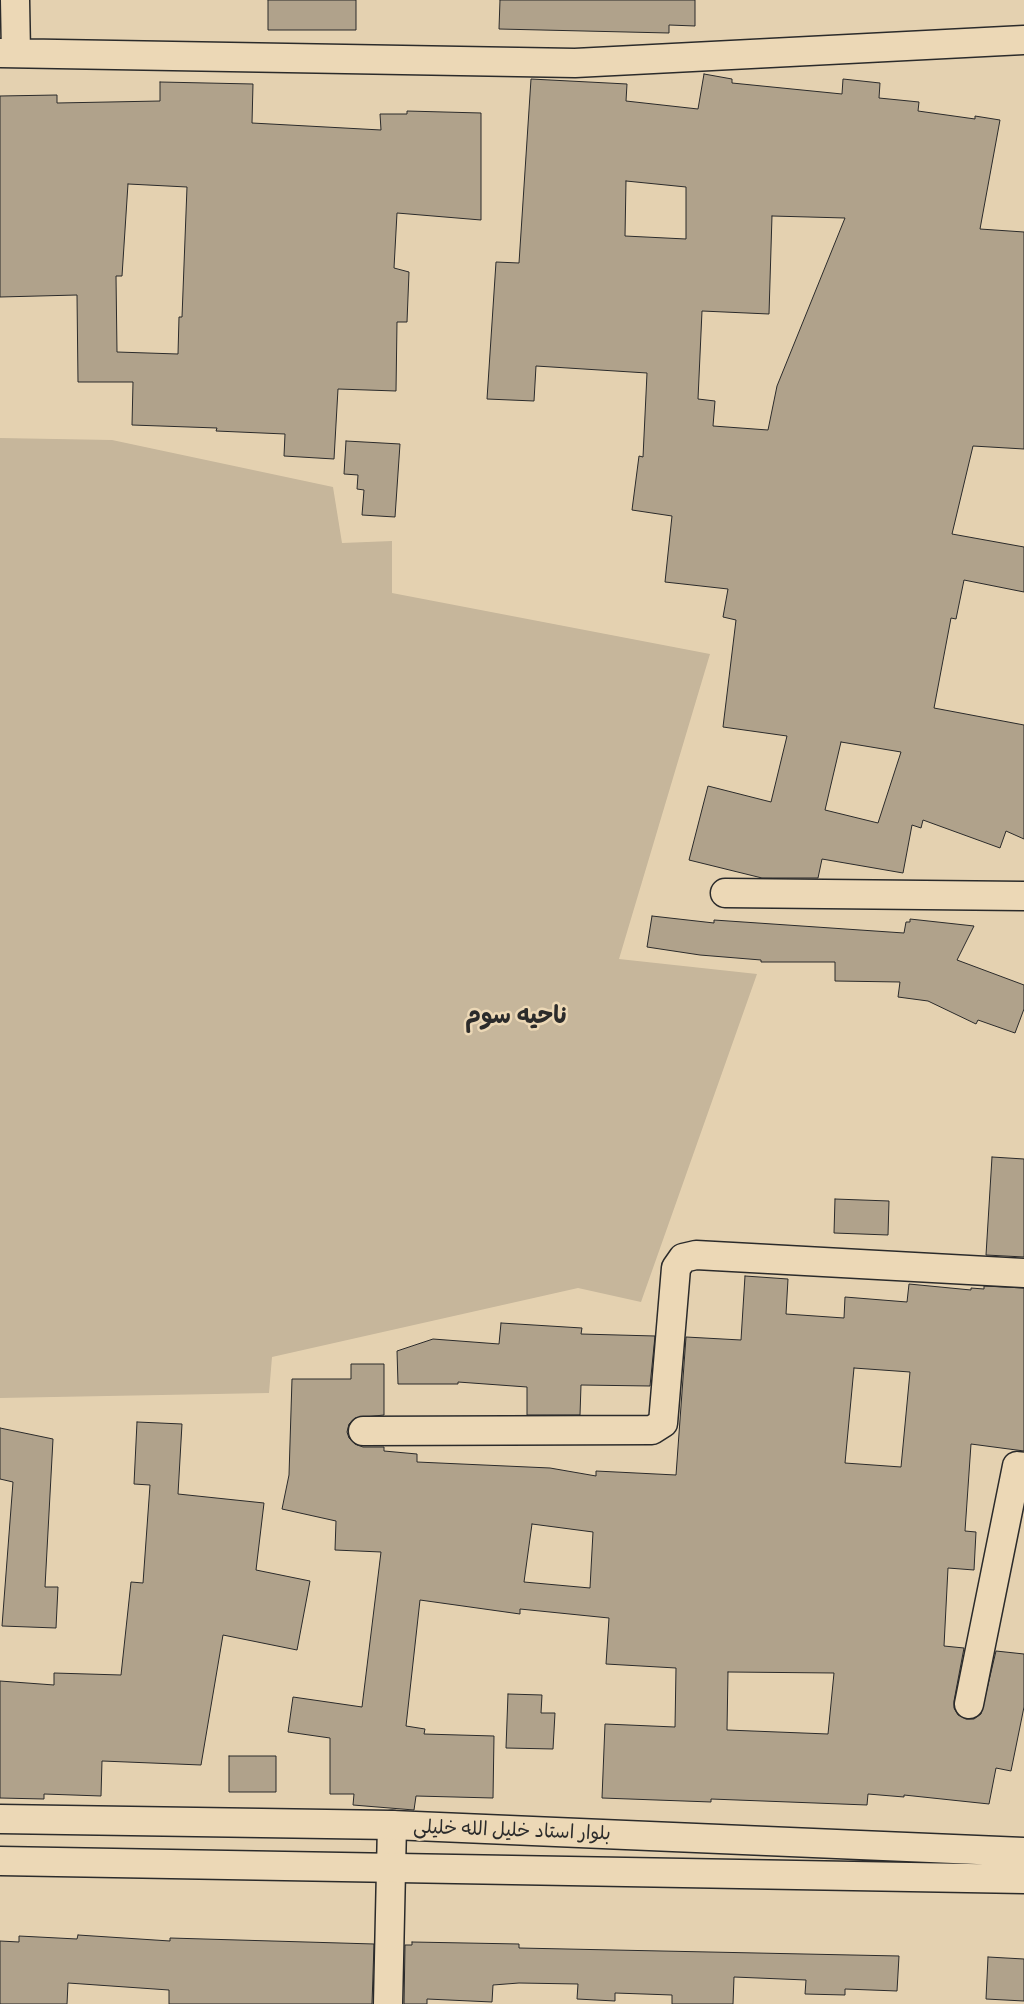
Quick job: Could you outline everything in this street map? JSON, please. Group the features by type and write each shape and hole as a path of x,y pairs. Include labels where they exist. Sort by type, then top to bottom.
{"street":[{"path":"15,0 8,53 575,63 1024,40"},
{"path":"725,893 1024,896"},
{"path":"363,1431 652,1430 663,1423 676,1268 683,1258 696,1255 1024,1273"},
{"path":"969,1704 1017,1466 1024,1467"},
{"name":"بلوار استاد خلیل الله خلیلی","path":"0,1819 392,1826 1024,1852"},
{"path":"388,2004 392,1826"},
{"name":"بلوار استاد خلیل الله خلیلی","path":"0,1861 1024,1879"}],"shaded area":[{"path":"0,438 112,440 333,487 342,543 392,541 392,593 710,654 619,959 757,974 641,1302 578,1288 272,1357 269,1393 0,1398"}],"building":[{"path":"268,0 356,0 356,30 268,30"},
{"path":"500,0 695,0 695,26 669,25 669,33 499,29"},
{"path":"704,74 732,79 732,83 842,94 843,79 880,83 879,98 919,102 918,111 975,119 975,116 1000,120 980,229 1024,232 1024,449 973,446 952,534 1024,547 1024,592 964,580 956,619 951,618 934,708 1024,725 1024,839 1006,831 1000,848 923,820 921,828 912,825 903,873 822,859 818,878 762,878 689,860 708,786 771,802 787,736 723,727 736,620 723,617 728,589 665,582 672,516 632,510 639,456 643,457 647,373 536,366 534,401 487,399 496,262 519,263 531,79 627,84 626,101 698,109","holes":["626,181 686,187 686,239 625,236","772,216 845,218 777,386 768,430 713,426 715,401 698,399 702,311 769,314","841,742 901,752 878,823 825,810"]},
{"path":"160,82 253,84 252,123 381,130 380,114 407,114 407,111 481,113 481,220 397,213 394,268 409,272 407,322 397,322 396,391 338,389 334,459 284,456 285,434 216,431 217,428 132,425 133,382 78,382 77,295 0,297 0,96 57,95 57,103 160,101","holes":["128,184 187,187 182,317 179,317 178,354 117,352 116,276 122,276"]},
{"path":"346,441 400,444 395,517 362,515 364,490 357,489 358,475 344,474"},
{"path":"652,916 714,923 714,920 904,933 906,922 910,922 910,919 974,926 957,960 1024,985 1024,1009 1015,1033 978,1020 976,1024 928,1001 898,997 900,982 835,981 835,962 761,962 761,960 700,955 647,947"},
{"path":"992,1157 1024,1159 1024,1257 986,1255"},
{"path":"835,1199 889,1201 888,1235 834,1233"},
{"path":"745,1276 788,1279 786,1314 844,1318 845,1297 907,1302 909,1284 971,1290 971,1288 984,1289 984,1286 1024,1288 1024,1451 971,1444 965,1531 976,1532 974,1570 948,1568 944,1646 964,1648 954,1701 954,1708 958,1715 966,1719 974,1719 981,1714 996,1651 1024,1654 1024,1707 1011,1771 996,1768 989,1804 904,1795 904,1797 868,1794 867,1805 711,1799 711,1802 602,1798 605,1724 675,1727 676,1668 606,1664 609,1618 520,1609 520,1614 420,1600 406,1726 425,1729 424,1734 494,1736 493,1798 416,1796 414,1810 353,1805 354,1794 330,1794 330,1738 288,1732 293,1697 362,1707 381,1552 335,1550 336,1521 282,1509 289,1475 292,1379 351,1379 351,1364 384,1364 384,1415 355,1418 349,1424 347,1432 349,1438 355,1444 363,1447 384,1447 384,1451 417,1454 417,1462 550,1468 596,1476 596,1471 676,1475 686,1337 741,1340","holes":["854,1368 910,1372 901,1467 845,1463","532,1524 593,1532 590,1588 524,1582","728,1672 834,1673 828,1734 727,1730"]},
{"path":"501,1323 582,1328 581,1334 655,1336 650,1386 581,1385 580,1415 527,1415 527,1387 458,1382 458,1384 398,1384 397,1351 433,1339 499,1344"},
{"path":"137,1422 182,1424 178,1494 264,1503 256,1570 310,1581 297,1650 223,1635 201,1765 102,1761 101,1796 44,1794 44,1799 0,1798 0,1681 54,1685 54,1673 121,1675 131,1582 143,1583 150,1485 134,1484"},
{"path":"0,1428 53,1439 45,1587 58,1587 56,1628 2,1626 13,1482 0,1479"},
{"path":"508,1694 542,1695 541,1713 555,1713 553,1749 506,1748"},
{"path":"229,1756 276,1756 276,1792 229,1792"},
{"path":"78,1935 170,1941 170,1938 374,1944 372,2004 169,2004 169,1990 68,1983 67,2004 0,2004 0,1941 19,1942 19,1936 77,1939"},
{"path":"412,1942 519,1944 519,1948 899,1956 897,1991 845,1989 845,1995 805,1994 806,1980 734,1977 733,2004 672,2004 672,1995 615,1993 615,2001 577,1999 578,1984 519,1983 493,1985 492,2002 427,1999 427,2004 404,2004 405,1945 412,1945"},
{"path":"988,1957 1024,1959 1024,2001 986,1999"}],"district":[{"name":"ناحیه سوم","path":"516,1017"}]}
